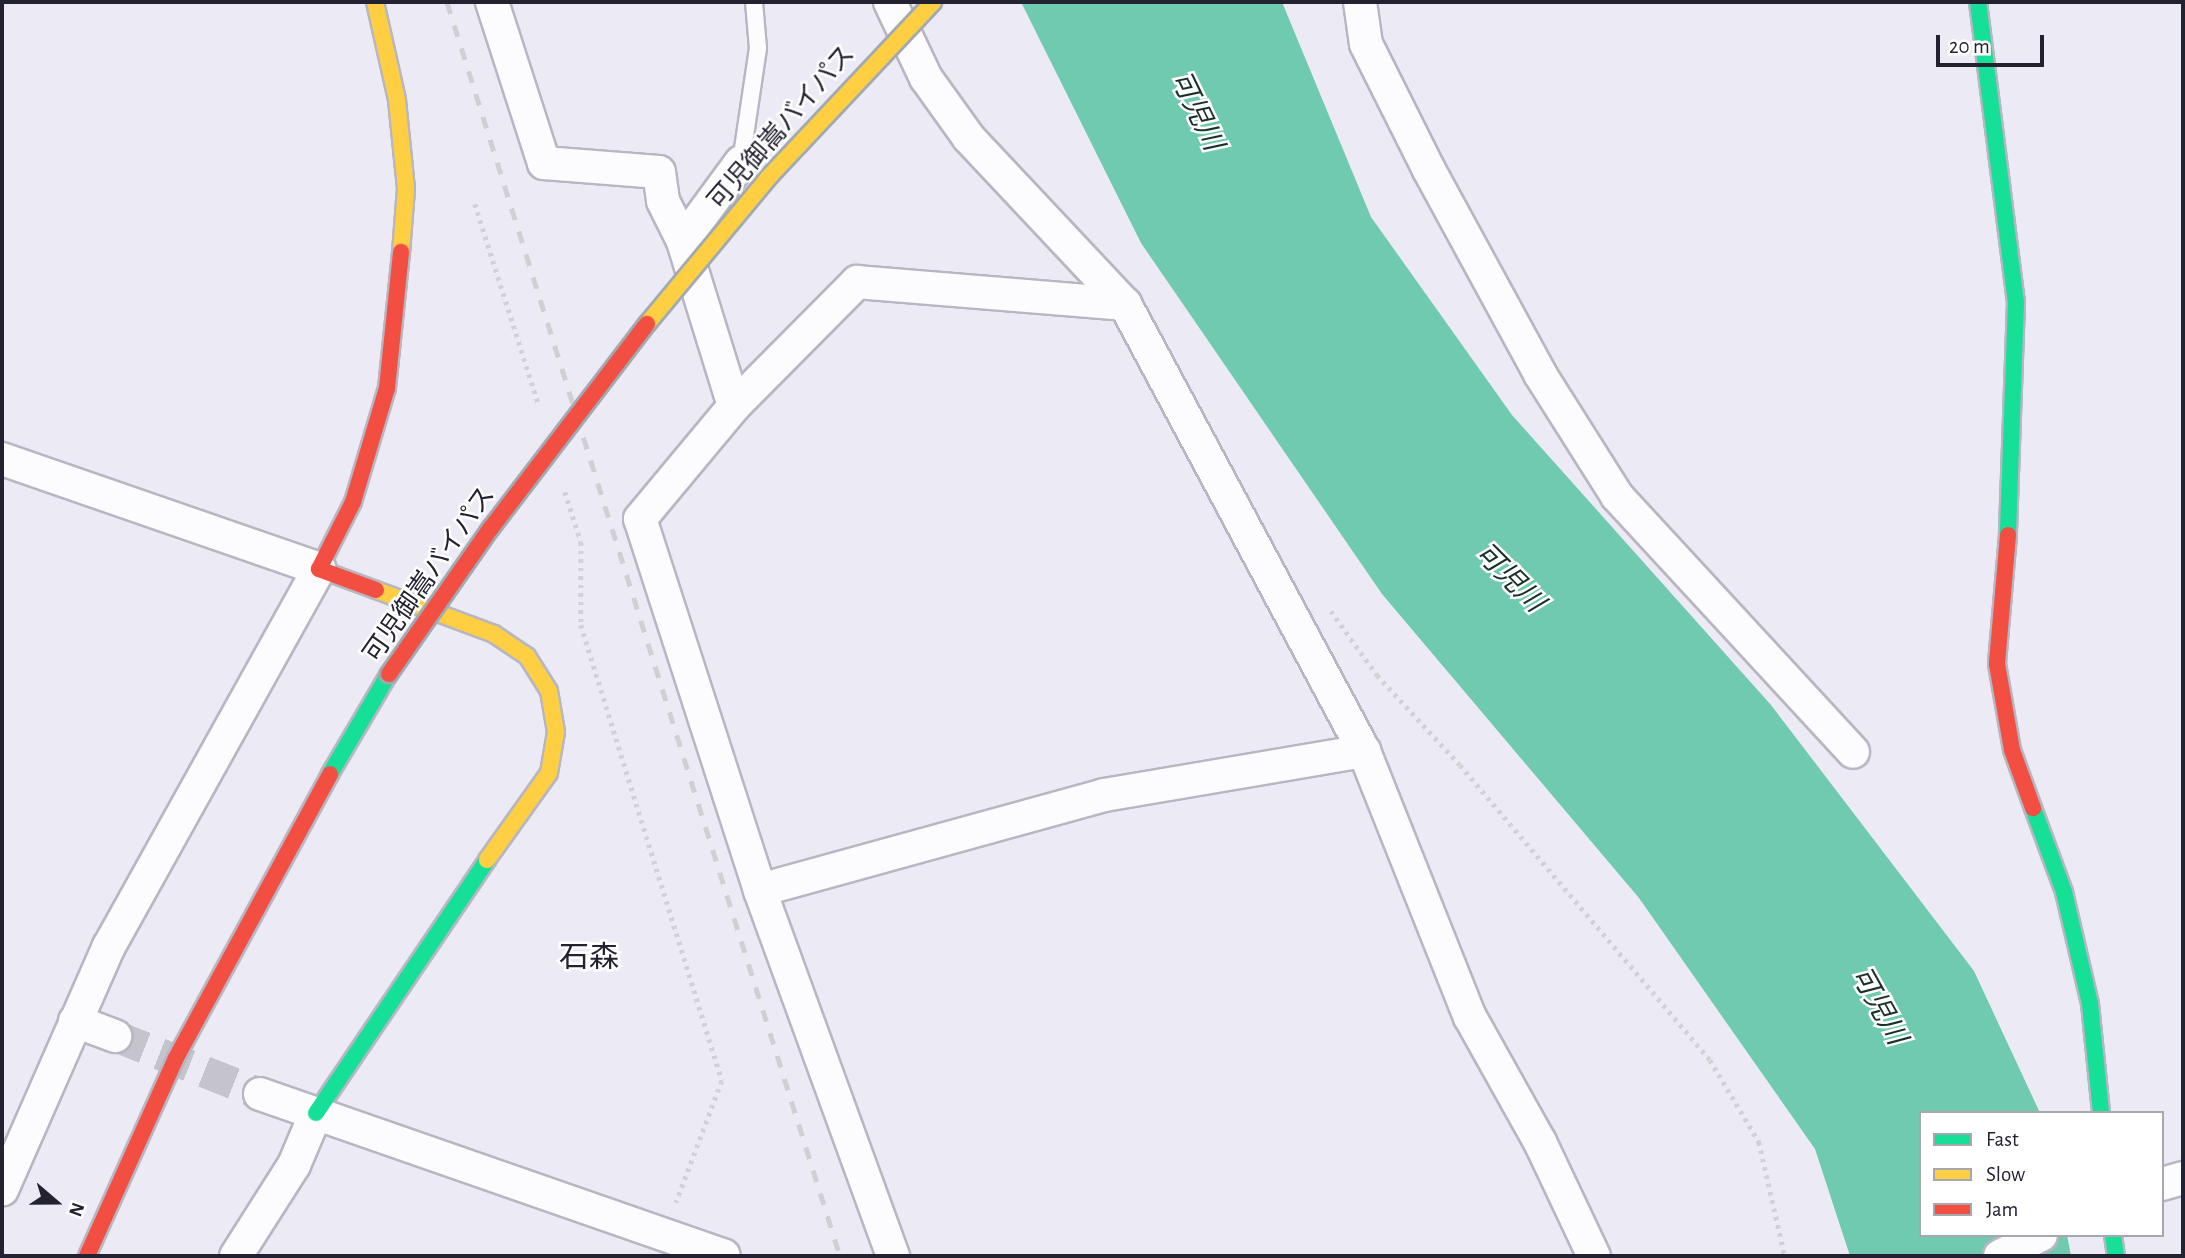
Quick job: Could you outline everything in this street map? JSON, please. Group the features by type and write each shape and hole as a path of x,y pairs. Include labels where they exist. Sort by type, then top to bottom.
{"main road":[{"path":"316,1113 401,982 549,773 556,732 549,691 527,656 495,634 319,569 353,502 387,388 398,287 406,189 397,100 375,2"},
{"name":"可児御嵩バイパス","path":"87,1256 176,1058 311,806 389,674 491,528 631,344 768,178 933,2"},
{"path":"1978,2 2016,302 2011,505 1997,664 2012,750 2064,892 2091,1004 2101,1111"},
{"path":"2113,1237 2116,1256"}],"street":[{"path":"492,2 544,163 659,172 663,201 683,241 734,407"},
{"path":"890,2 926,78 969,138 1125,304 1364,751 1470,1017 1540,1142 1594,1256"},
{"path":"1360,2 1366,44 1429,170 1540,374 1617,496 1853,752"},
{"path":"683,241 741,162"},
{"path":"893,1256 760,890 640,519 734,407 857,282 1125,304"},
{"path":"2,459 319,569 109,946 2,1190"},
{"path":"760,890 1104,795 1364,751"},
{"path":"75,1021 115,1036"},
{"path":"260,1094 724,1256"},
{"path":"236,1256 294,1165 316,1113"},
{"path":"2164,1183 2183,1178"},
{"path":"2000,1256 2037,1237"}],"lane":[{"path":"741,162 758,48 754,2"}],"path":[{"path":"475,204 540,412"},
{"path":"565,490 581,542 580,625 722,1080 664,1235"},
{"path":"1329,609 1377,675 1460,765 1710,1060 1759,1143 1785,1256"}],"water":[{"name":"可児川","path":"1021,2 1282,2 1371,217 1512,415 1771,705 1974,971 2039,1111 1919,1111 1919,1237 2067,1237 2071,1256 1850,1256 1815,1149 1639,898 1382,594 1141,243"}],"tunnel":[{"path":"115,1036 260,1094"}],"railway":[{"path":"447,2 840,1256"}],"traffic: fast":[{"path":"1978,2 2016,302 2008,535"},
{"path":"330,774 389,674"},
{"path":"2033,808 2064,892 2090,1004 2101,1111"},
{"path":"316,1113 487,860"},
{"path":"2113,1237 2116,1256"}],"traffic: slow":[{"path":"375,2 397,100 406,189 401,252"},
{"path":"647,324 768,178 933,2"},
{"path":"376,590 494,634 527,656 549,691 556,732 549,773 487,860"}],"traffic: jam":[{"path":"376,590 319,569 353,502 387,388 401,252"},
{"path":"389,674 491,528 647,324"},
{"path":"2008,535 1997,664 2012,750 2033,808"},
{"path":"87,1256 176,1058 330,774"}],"district":[{"name":"石森","path":"589,958"}]}
